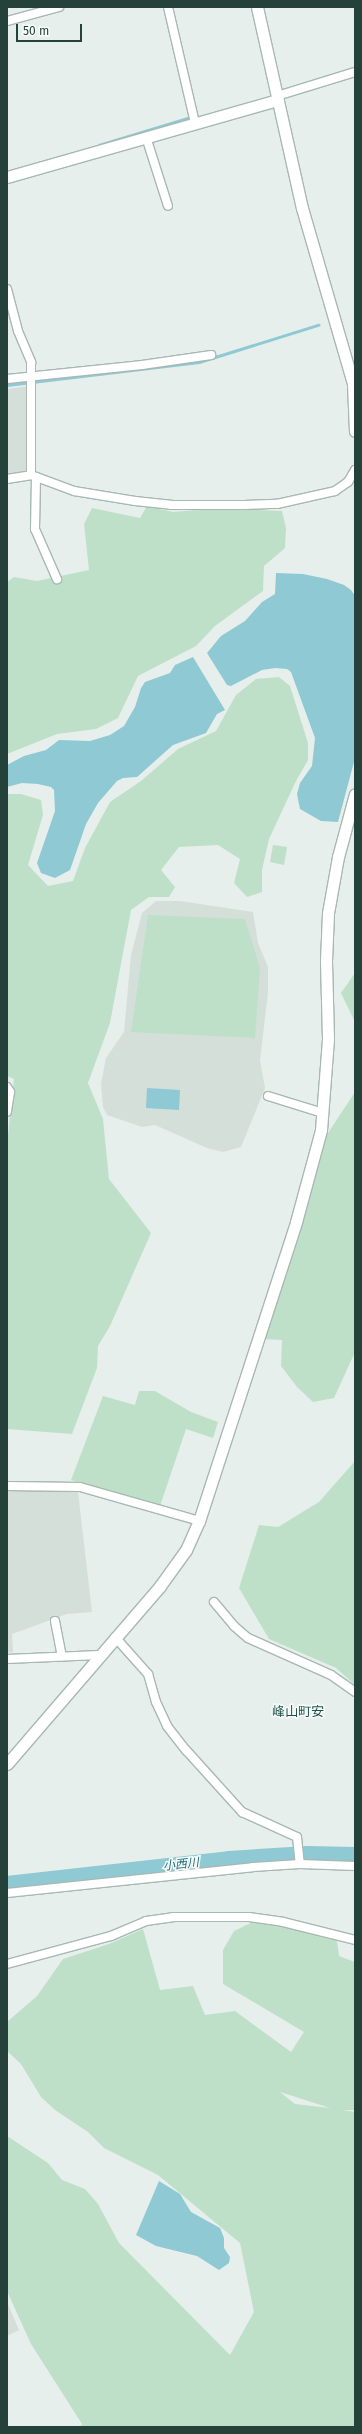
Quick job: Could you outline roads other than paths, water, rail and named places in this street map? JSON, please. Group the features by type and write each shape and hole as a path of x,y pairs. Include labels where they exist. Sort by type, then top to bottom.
{"street":[{"path":"7,20 59,7"},
{"path":"168,7 195,123"},
{"path":"257,7 302,208 353,384 355,431"},
{"path":"7,177 195,123 355,72"},
{"path":"146,137 168,206"},
{"path":"7,289 18,332 31,362 35,529 57,579"},
{"path":"7,379 142,365 211,355"},
{"path":"7,479 34,476 74,491 171,505 244,505 277,504 335,491 348,482 355,470"},
{"path":"7,1764 99,1655 160,1586 186,1550 199,1521 296,1222 321,1130 328,1038 326,962 328,914 338,857 355,794"},
{"path":"7,1087 10,1092 7,1112"},
{"path":"268,1096 323,1113"},
{"path":"7,1486 80,1487 199,1521"},
{"path":"214,1602 234,1626 248,1638 331,1675 355,1692"},
{"path":"55,1621 62,1656"},
{"path":"115,1637 148,1674 156,1702 168,1726 186,1750 242,1812 297,1837 300,1864"},
{"path":"7,1659 99,1655"},
{"path":"7,1893 237,1868 300,1864 355,1866"},
{"path":"7,1964 111,1936 146,1921 173,1917 249,1916 283,1922 355,1940"}],"water":[{"path":"276,573 303,574 327,579 344,585 351,590 355,596 355,758 338,822 321,821 300,809 297,794 300,783 312,766 315,738 291,672 287,669 275,668 262,670 231,686 227,685 207,653 221,636 245,621 262,602 275,594"},
{"path":"193,657 225,710 217,714 206,733 173,745 137,777 123,778 117,781 98,803 86,824 70,870 55,878 41,873 37,863 55,811 54,790 51,787 38,784 22,783 7,787 7,765 24,756 46,750 59,740 90,741 110,735 124,726 135,707 141,688 145,682 170,673 175,665"},
{"path":"147,1088 180,1090 179,1110 146,1108"},
{"path":"159,2181 180,2194 191,2212 220,2228 224,2238 224,2248 230,2257 229,2263 219,2270 197,2256 156,2246 136,2235"}],"waterway":[{"path":"99,145 188,118"},
{"path":"7,385 199,362 318,325"},
{"name":"小西川","path":"7,1884 229,1859 307,1854 355,1855"}],"district":[{"name":"峰山町安","path":"298,1712"}]}
